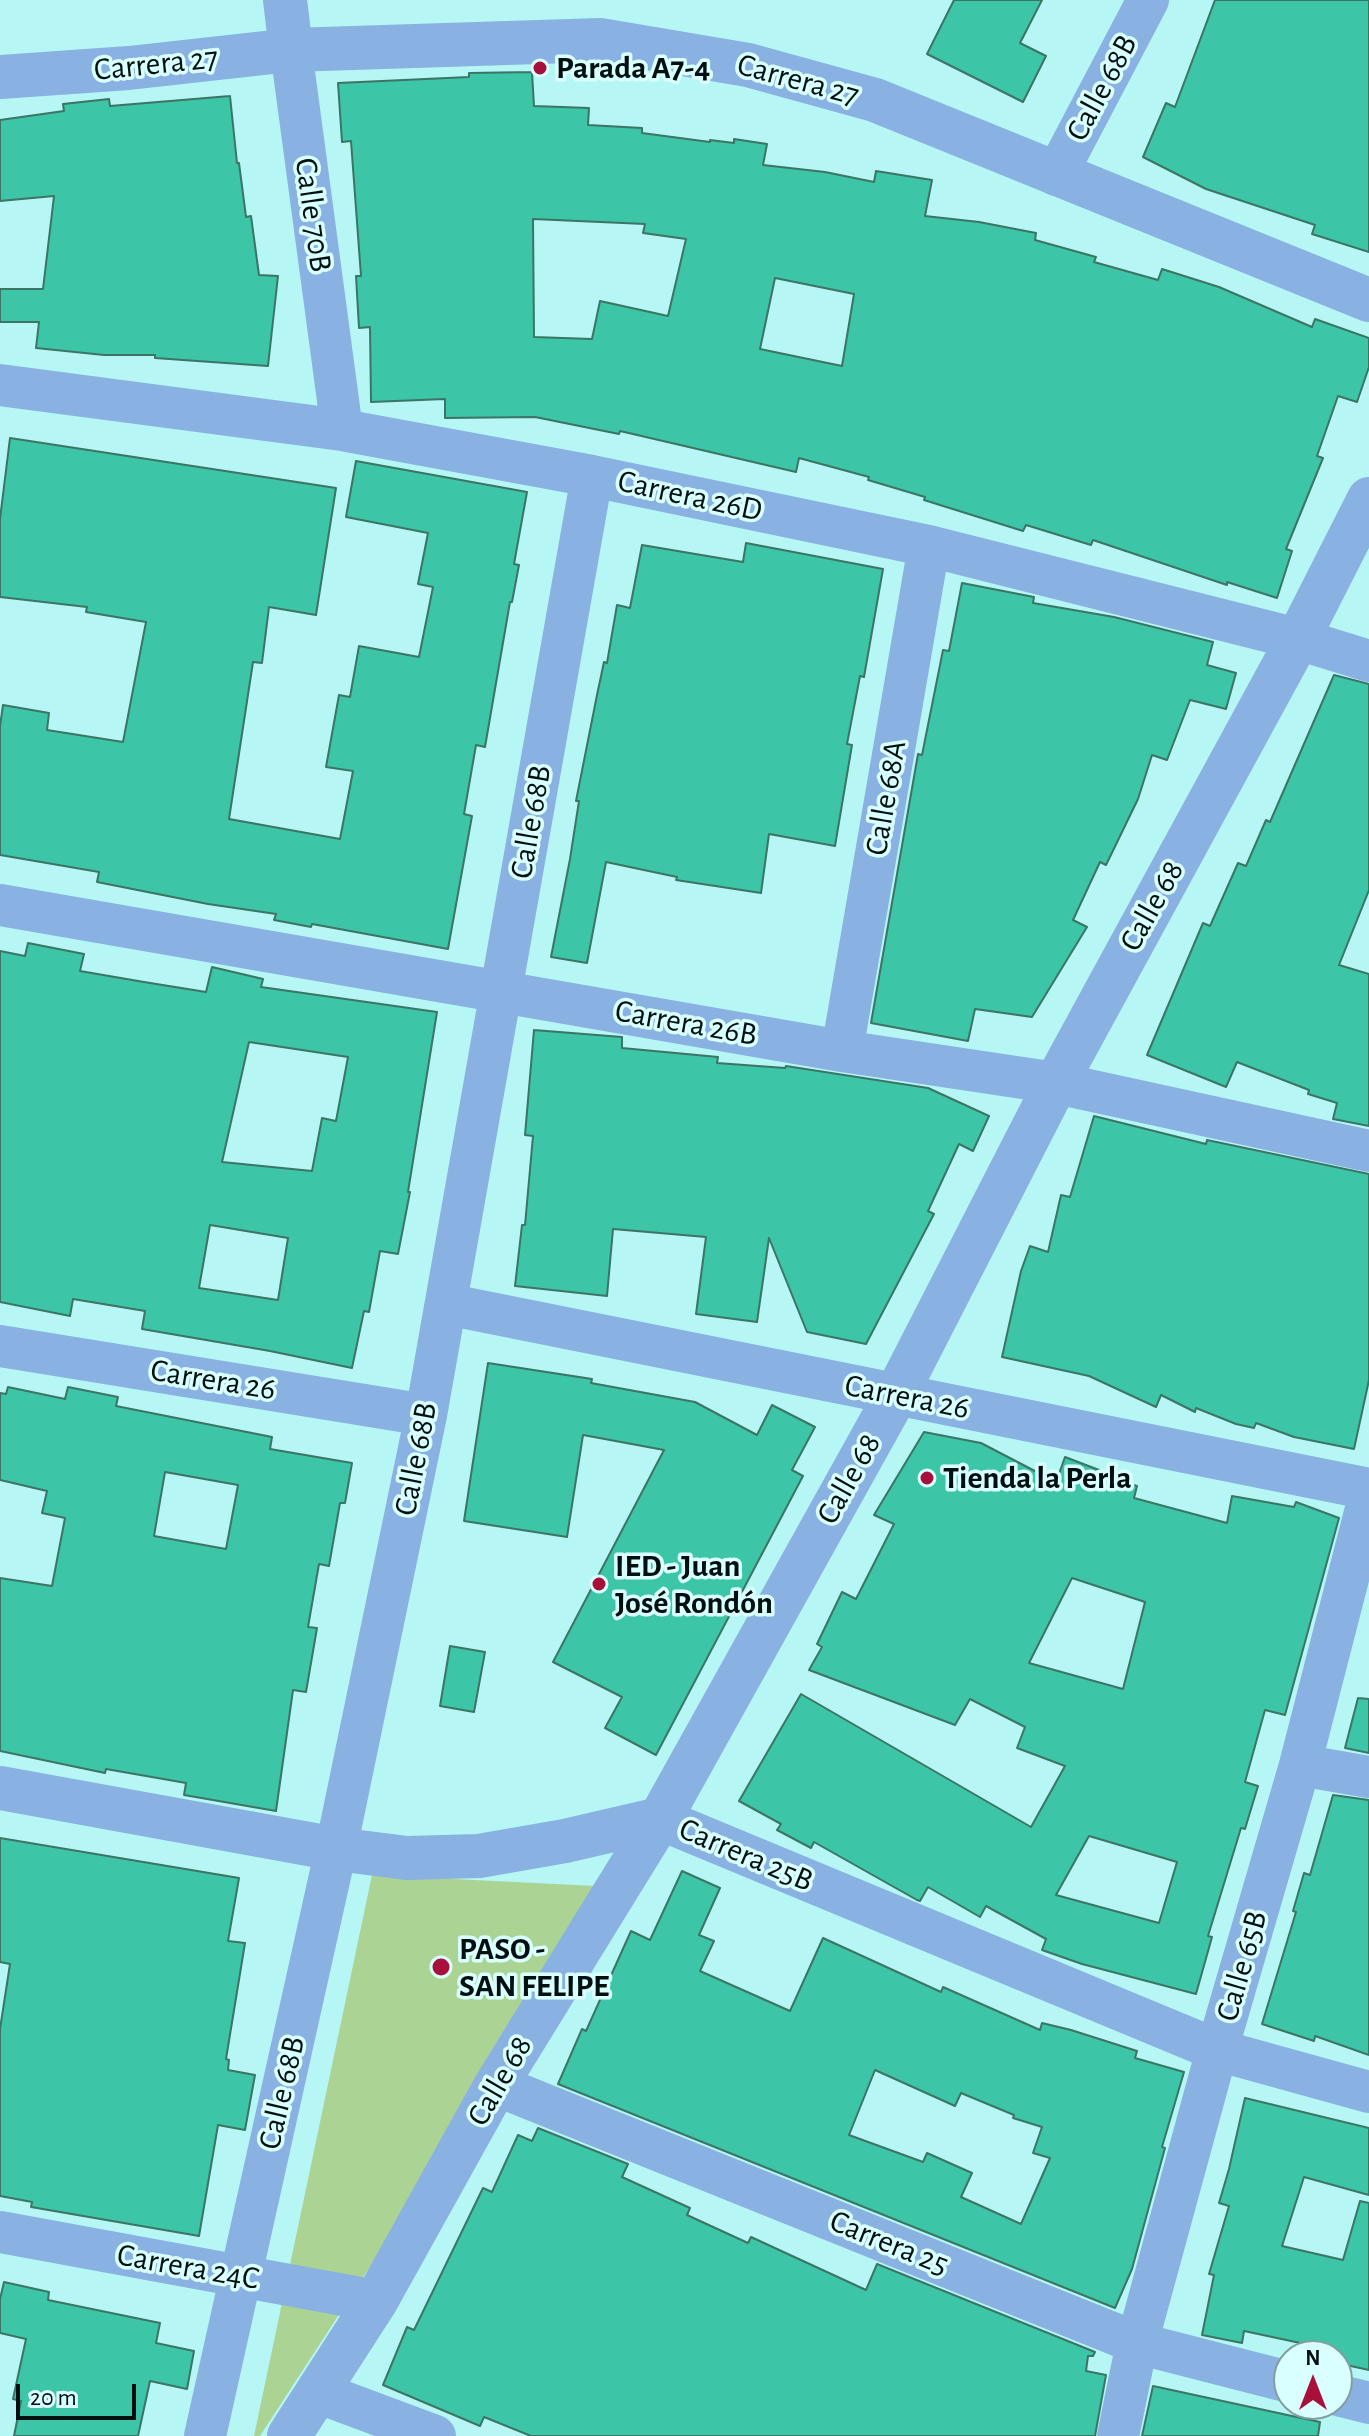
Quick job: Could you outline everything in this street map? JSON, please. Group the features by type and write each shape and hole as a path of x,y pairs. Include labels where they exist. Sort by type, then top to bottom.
{"street":[{"name":"Calle 70B","path":"285,0 342,430"},
{"name":"Calle 68B","path":"1056,175 1148,0"},
{"name":"Carrera 27","path":"0,77 129,68 291,50 600,40 748,65 875,100 1369,300"},
{"name":"Carrera 26D","path":"0,385 342,430 592,476 929,546 1298,639 1369,661"},
{"name":"Calle 68B","path":"205,2436 336,1849 426,1415 592,476"},
{"name":"Calle 68","path":"289,2436 376,2301 496,2085 660,1819 896,1395 1056,1083 1298,639 1369,499"},
{"name":"Calle 68A","path":"842,1051 929,546"},
{"name":"Carrera 26B","path":"0,905 842,1051 1056,1083 1369,1151"},
{"name":"Carrera 26","path":"446,1304 1369,1489"},
{"name":"Carrera 26","path":"0,1346 426,1415"},
{"name":"Calle 65B","path":"1118,2436 1137,2343 1217,2050 1300,1765 1369,1497"},
{"path":"1300,1765 1369,1777"},
{"name":"Carrera 25B","path":"0,1788 336,1849 407,1858 479,1856 565,1841 660,1819 1217,2050 1369,2092"},
{"name":"Carrera 25","path":"496,2085 1137,2343 1273,2378"},
{"name":"Carrera 24C","path":"0,2232 376,2301"},
{"path":"317,2392 435,2436"}],"green space":[{"path":"372,1875 596,1886 392,2233 260,2436 254,2436"}],"building":[{"path":"954,0 1042,0 1020,43 1046,56 1023,102 927,54"},
{"path":"1215,0 1369,0 1369,252 1312,234 1315,225 1206,189 1143,157 1166,103 1175,107"},
{"path":"532,72 534,106 589,108 588,125 642,128 642,133 710,142 734,143 734,139 767,144 763,165 825,172 874,182 876,171 932,180 925,216 1036,233 1035,240 1096,257 1094,262 1158,280 1162,269 1219,287 1312,327 1315,319 1369,338 1369,367 1357,402 1338,396 1317,456 1323,458 1286,549 1292,551 1277,598 1227,582 1227,585 1093,540 1091,545 1026,525 1023,531 924,500 925,497 868,480 869,477 799,458 796,472 620,431 619,434 535,417 445,418 445,399 371,402 370,327 359,328 356,276 361,276 351,141 342,142 338,83 469,77 469,73","holes":["533,219 645,224 643,233 686,239 668,316 600,301 592,339 534,337","775,278 854,294 842,366 760,349"]},
{"path":"230,96 237,163 246,217 251,216 259,275 278,276 268,366 36,348 39,322 0,322 0,289 43,289 54,196 0,201 0,120 64,111 63,104 109,99 110,106"},
{"path":"10,438 336,488 316,615 269,607 262,663 253,662 229,819 340,839 353,771 326,767 339,695 350,697 359,646 419,657 433,587 418,584 428,533 346,517 356,461 527,492 514,564 519,565 485,747 476,745 464,814 472,816 448,949 274,920 276,914 97,882 99,872 0,855 0,726 3,705 49,713 47,730 123,742 146,622 86,612 87,607 0,597 0,519"},
{"path":"746,543 883,569 864,677 860,676 847,744 852,745 835,846 769,834 761,893 676,880 677,877 606,862 587,963 551,957 570,859 579,801 576,801 604,662 607,663 617,605 630,608 642,545 743,562"},
{"path":"962,583 1034,597 1033,603 1114,617 1213,642 1207,665 1236,673 1226,709 1190,700 1167,760 1152,755 1138,799 1106,865 1100,862 1073,920 1087,927 1032,1017 975,1009 968,1041 871,1023 918,754 922,755 943,650 949,651"},
{"path":"1334,675 1369,684 1369,890 1339,965 1369,974 1369,1126 1333,1119 1337,1103 1308,1094 1309,1090 1237,1062 1226,1087 1147,1055 1203,923 1210,926 1238,863 1246,866 1266,820 1270,822"},
{"path":"28,943 84,954 80,971 206,992 212,967 263,979 261,987 437,1012 398,1254 380,1251 369,1312 364,1311 352,1368 142,1329 145,1311 73,1299 70,1316 0,1302 0,951 25,956","holes":["249,1042 348,1057 336,1121 322,1118 312,1171 222,1162","210,1225 288,1238 278,1300 199,1288"]},
{"path":"534,1030 622,1037 622,1048 718,1057 717,1063 786,1066 928,1088 989,1116 973,1151 959,1144 928,1211 934,1214 866,1344 807,1332 769,1238 757,1322 696,1314 706,1237 613,1229 607,1296 515,1286 522,1225 525,1225 533,1136 525,1135"},
{"path":"1094,1116 1206,1144 1207,1140 1369,1174 1369,1380 1354,1449 1294,1437 1256,1423 1254,1428 1236,1424 1196,1408 1195,1412 1161,1395 1156,1407 1089,1376 1002,1357 1021,1271 1030,1246 1048,1252 1061,1195 1070,1197"},
{"path":"488,1363 592,1379 591,1383 695,1402 757,1435 772,1405 815,1427 792,1470 803,1476 656,1755 605,1728 622,1697 553,1662 664,1450 583,1435 567,1537 464,1521"},
{"path":"8,1387 65,1399 68,1387 118,1397 116,1406 272,1437 270,1449 352,1463 345,1503 340,1503 329,1566 319,1564 308,1627 317,1628 306,1692 293,1690 276,1811 184,1795 186,1783 106,1769 105,1773 0,1751 0,1578 52,1586 65,1518 42,1513 47,1491 0,1480 0,1393 6,1394","holes":["165,1472 238,1485 226,1549 154,1536"]},
{"path":"924,1432 981,1443 1056,1482 1065,1457 1099,1470 1098,1474 1137,1486 1134,1498 1227,1523 1232,1496 1294,1507 1296,1502 1339,1518 1285,1715 1265,1710 1245,1782 1258,1786 1245,1829 1241,1828 1208,1936 1212,1937 1196,1994 1082,1964 1042,1950 1046,1939 986,1906 980,1917 928,1887 920,1901 917,1900 814,1842 811,1848 777,1830 781,1824 739,1801 801,1694 1031,1827 1065,1766 1017,1748 1025,1727 970,1699 955,1725 809,1670 822,1647 817,1644 842,1592 856,1599 894,1524 874,1515","holes":["1072,1578 1145,1602 1123,1689 1029,1663","1089,1836 1177,1862 1159,1923 1056,1895"]},
{"path":"450,1646 485,1652 474,1712 440,1706"},
{"path":"1358,1698 1369,1699 1369,1753 1345,1748"},
{"path":"1333,1795 1369,1800 1369,2055 1315,2036 1314,2041 1262,2024 1296,1912 1293,1911 1304,1873 1310,1875"},
{"path":"0,1838 239,1878 228,1941 245,1943 226,2059 229,2060 228,2070 255,2075 245,2130 218,2125 199,2236 31,2207 32,2202 0,2196 0,2029 10,1964 0,1962"},
{"path":"682,1871 720,1888 699,1935 714,1941 700,1971 790,2011 823,1938 941,1992 943,1987 1040,2030 1042,2023 1071,2030 1137,2051 1135,2058 1184,2072 1132,2269 1115,2308 558,2084 582,2029 586,2031 631,1931 650,1940","holes":["875,2070 955,2106 961,2093 1014,2115 1013,2118 1042,2127 1033,2153 1050,2158 1021,2224 961,2197 972,2173 927,2153 923,2162 849,2135"]},
{"path":"1245,2098 1369,2128 1369,2195 1304,2177 1282,2246 1343,2260 1360,2201 1369,2203 1369,2370 1353,2366 1353,2340 1286,2340 1244,2331 1242,2343 1202,2335 1214,2275 1209,2274 1229,2206 1219,2203"},
{"path":"538,2128 628,2164 622,2177 690,2208 687,2215 748,2243 751,2237 866,2290 877,2264 1095,2352 1093,2356 1088,2356 1086,2371 1106,2375 1095,2436 531,2436 484,2417 480,2426 383,2385 407,2327 414,2330 483,2188 492,2192 518,2135 532,2141"},
{"path":"4,2282 49,2292 48,2300 160,2323 156,2343 194,2351 187,2389 150,2381 138,2436 14,2436 21,2401 13,2399 26,2339 0,2333 0,2299"},
{"path":"1153,2386 1273,2412 1273,2420 1320,2422 1318,2436 1142,2436"}],"place":[{"name":"Parada A7-4","path":"540,68"},
{"name":"Tienda la Perla","path":"927,1478"},
{"name":"IED - Juan José Rondón","path":"599,1584"},
{"name":"PASO - SAN FELIPE","path":"441,1967"}]}
